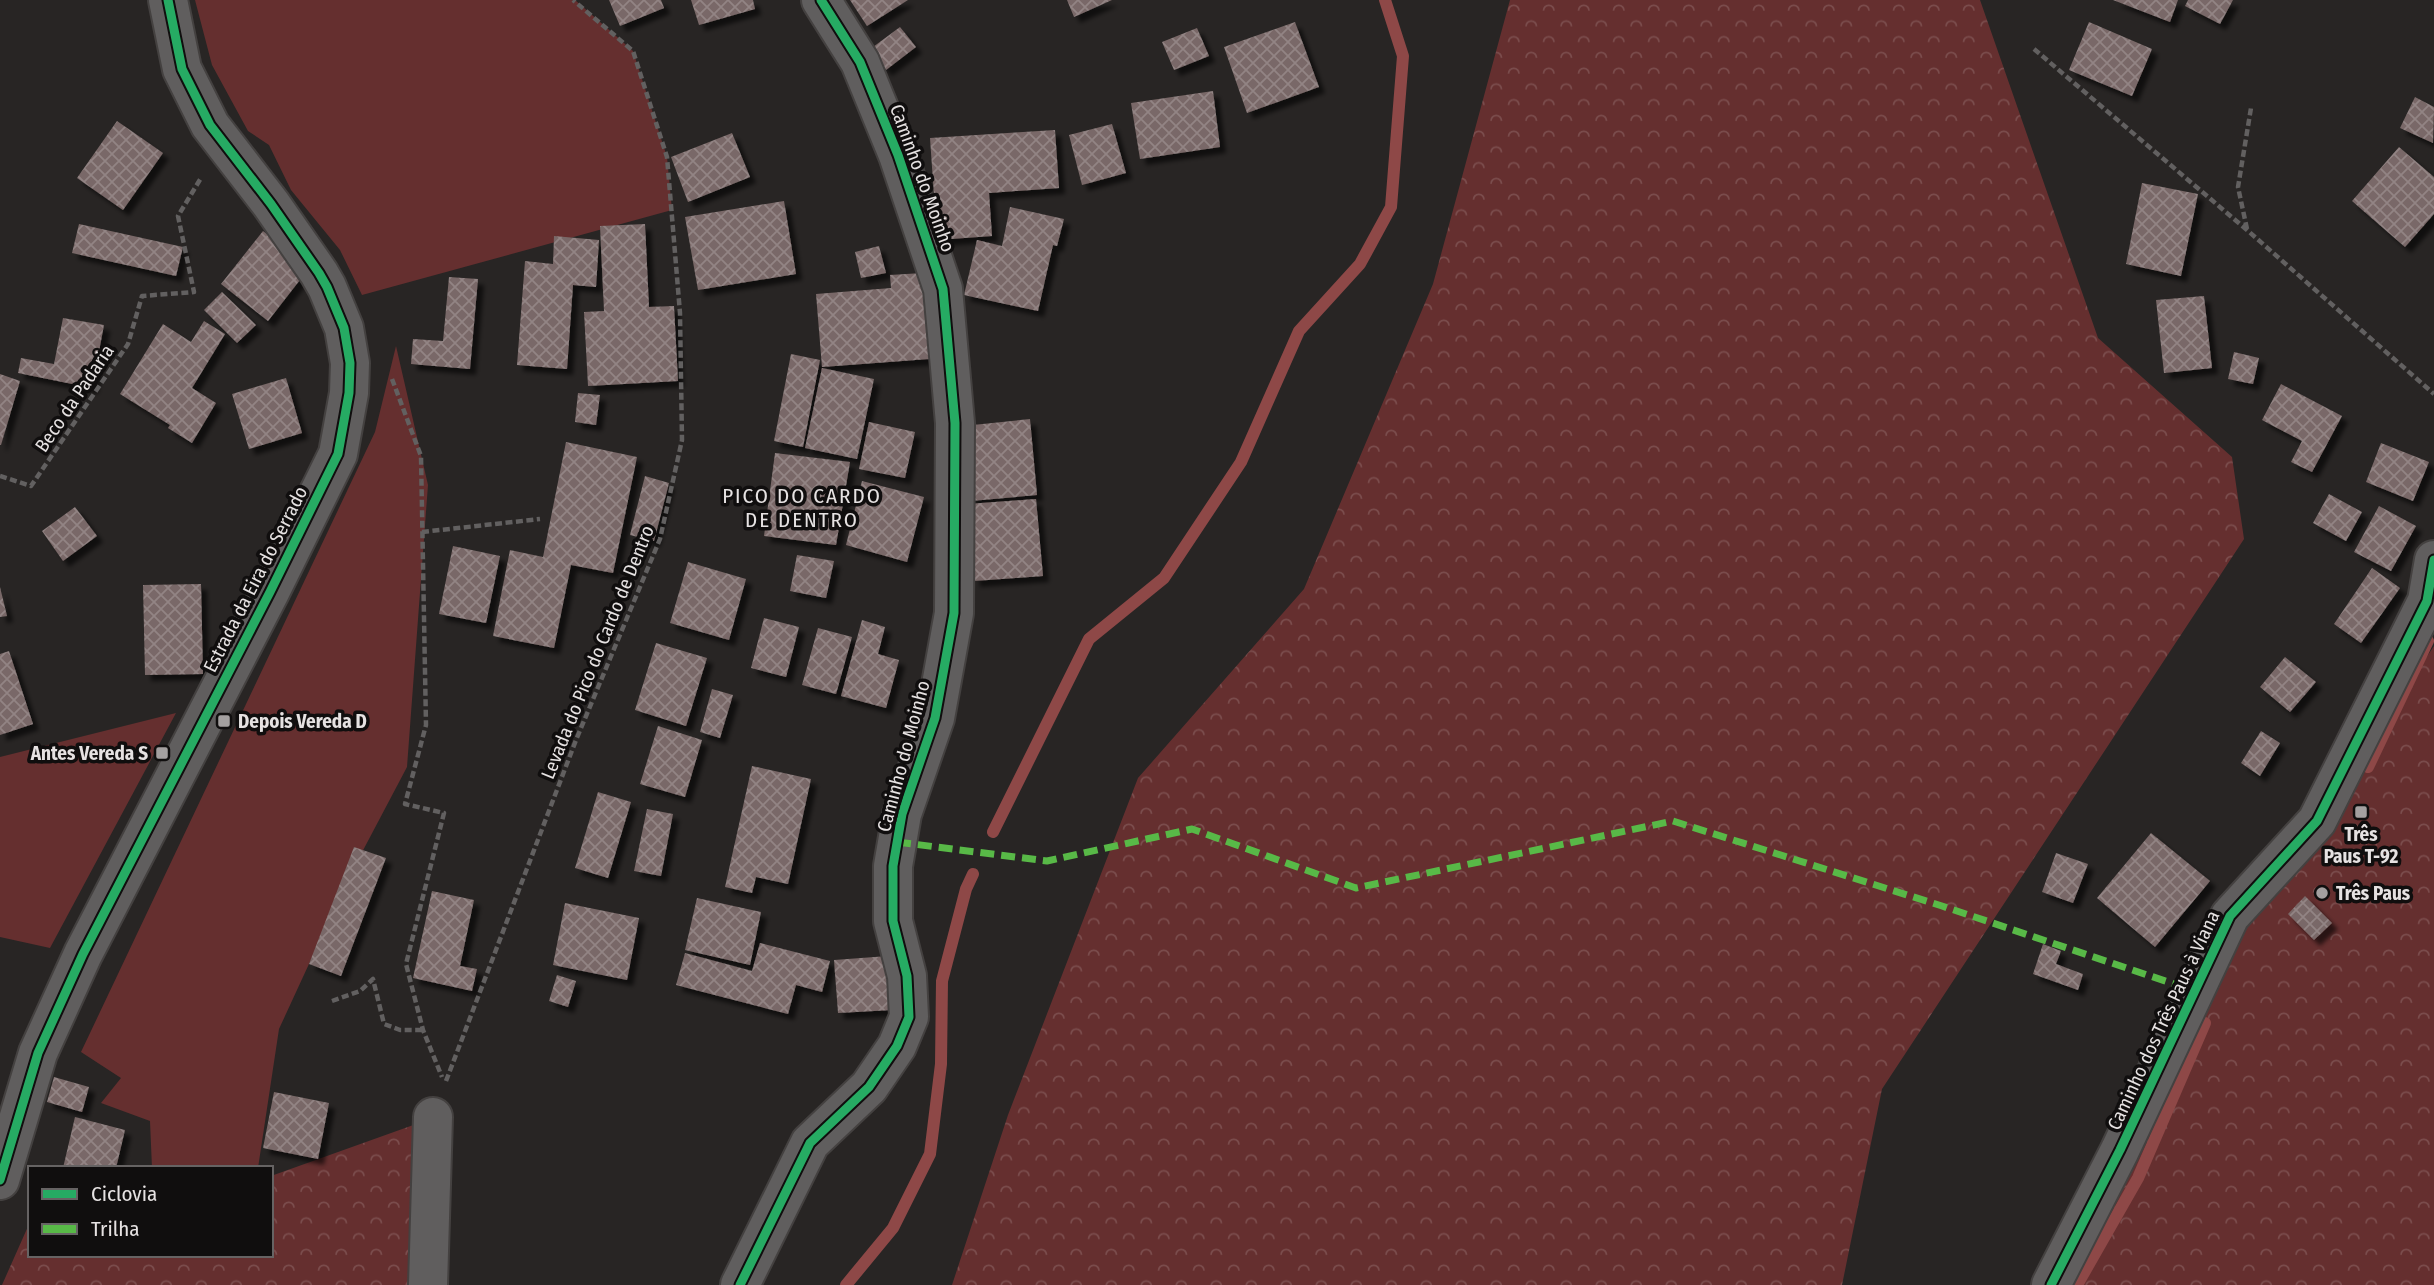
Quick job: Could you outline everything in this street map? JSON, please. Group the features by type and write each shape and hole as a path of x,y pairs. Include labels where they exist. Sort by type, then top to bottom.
{"street":[{"name":"Estrada da Eira do Serrado","path":"0,1180 38,1053 83,954 270,592 338,454 349,393 350,363 344,328 319,273 271,204 210,125 182,69 168,0"},
{"name":"Caminho do Moinho","path":"740,1285 810,1143 869,1087 897,1046 909,1017 907,976 893,921 893,866 902,814 935,718 954,613 955,423 943,289 898,155 860,62 821,0"},
{"name":"Caminho dos Três Paus à Viana","path":"2050,1285 2120,1150 2230,916 2318,821 2427,601 2434,560"},
{"path":"428,1285 439,1101"}],"path":[{"path":"2034,49 2434,394"},
{"path":"2247,230 2238,187 2251,108"},
{"path":"391,377 421,456 426,725 405,804 444,813 406,964 439,1101"},
{"path":"422,532 540,519"},
{"path":"332,1001 360,991 373,979 384,1024 400,1030 423,1030"}],"green space":[{"path":"195,0 575,0 633,51 667,157 672,210 362,295 340,250 291,190 269,145 248,131 212,65"},
{"path":"1510,0 1980,0 2098,338 2232,457 2244,539 1882,1089 1842,1285 952,1285 1008,1115 1138,778 1304,589 1433,284"},
{"path":"396,346 428,485 407,767 350,875 279,1029 258,1166 152,1166 150,1121 101,1103 121,1078 81,1052 375,432"},
{"path":"2434,646 2434,1285 2051,1285 2230,916 2317,821"},
{"path":"176,713 50,948 0,937 0,757"},
{"path":"433,1118 428,1285 2,1285 28,1226 28,1257 273,1257 273,1175"}],"building":[{"path":"609,0 661,0 664,8 620,26"},
{"path":"691,0 753,0 755,9 699,25"},
{"path":"850,0 908,0 867,26"},
{"path":"1067,0 1112,0 1074,17"},
{"path":"2113,0 2178,0 2170,22"},
{"path":"2188,0 2233,0 2220,24 2185,6"},
{"path":"1295,22 1319,87 1247,113 1224,47"},
{"path":"2089,22 2152,49 2132,96 2069,70"},
{"path":"900,27 916,47 886,70 869,50"},
{"path":"1197,28 1209,56 1174,70 1162,42"},
{"path":"1213,91 1220,147 1140,159 1131,103"},
{"path":"2415,97 2434,107 2433,143 2400,128"},
{"path":"117,121 163,153 123,210 77,178"},
{"path":"1112,124 1126,173 1082,185 1069,135"},
{"path":"1055,130 1059,188 989,193 992,236 937,240 930,138"},
{"path":"732,133 750,177 688,202 671,157"},
{"path":"2399,147 2434,177 2434,214 2405,247 2352,201"},
{"path":"2142,183 2198,194 2181,276 2126,264"},
{"path":"784,201 796,274 698,290 685,217"},
{"path":"1010,207 1064,219 1057,246 1053,245 1038,311 964,295 977,240 1002,246"},
{"path":"79,224 183,247 176,276 72,253"},
{"path":"645,224 649,307 674,306 678,381 588,386 584,312 604,311 600,226"},
{"path":"263,231 310,267 268,321 221,284"},
{"path":"554,236 599,240 596,287 573,285 567,369 517,365 525,261 553,264"},
{"path":"879,246 886,273 861,278 855,252"},
{"path":"922,273 929,359 822,367 816,294 891,288 890,275"},
{"path":"449,277 478,279 470,369 411,364 413,339 443,341"},
{"path":"222,292 256,325 237,343 204,310"},
{"path":"2204,296 2212,368 2164,373 2156,300"},
{"path":"63,318 104,325 92,388 18,373 21,358 54,364"},
{"path":"204,321 225,334 192,388 216,403 192,443 168,428 170,425 120,394 163,324 191,342"},
{"path":"2234,352 2259,358 2253,384 2228,379"},
{"path":"791,354 820,360 803,447 774,441"},
{"path":"822,368 874,379 857,459 805,448"},
{"path":"0,374 20,381 1,445 0,445"},
{"path":"286,378 302,433 249,449 232,394"},
{"path":"2281,384 2342,416 2312,472 2291,462 2302,441 2262,420"},
{"path":"578,393 600,395 596,425 575,422"},
{"path":"1030,419 1037,495 971,501 963,426"},
{"path":"869,422 915,432 905,478 859,469"},
{"path":"566,442 637,457 613,573 571,565 554,648 493,636 510,550 543,557"},
{"path":"2381,443 2429,462 2413,501 2366,482"},
{"path":"775,453 850,462 836,545 764,536"},
{"path":"645,476 669,483 654,541 630,535"},
{"path":"862,481 924,497 907,562 846,545"},
{"path":"2329,494 2362,512 2346,541 2313,523"},
{"path":"1036,499 1043,576 974,581 968,504"},
{"path":"2379,506 2416,526 2391,571 2354,552"},
{"path":"75,507 97,536 63,561 42,531"},
{"path":"453,546 500,556 486,623 439,614"},
{"path":"797,555 834,561 826,598 790,591"},
{"path":"688,562 746,579 729,640 670,623"},
{"path":"2372,568 2400,588 2361,643 2334,624"},
{"path":"201,584 203,674 145,675 143,585"},
{"path":"0,587 7,616 0,617"},
{"path":"764,618 799,627 786,677 751,668"},
{"path":"862,620 885,627 878,654 899,660 886,708 841,696"},
{"path":"818,628 852,637 836,694 802,685"},
{"path":"656,643 707,658 686,726 635,710"},
{"path":"9,651 33,724 0,735 0,654"},
{"path":"2285,657 2316,682 2290,712 2260,687"},
{"path":"712,689 733,695 720,738 700,732"},
{"path":"658,726 702,740 685,797 640,784"},
{"path":"2261,731 2280,743 2260,776 2241,763"},
{"path":"752,766 811,779 788,884 756,877 752,893 725,887"},
{"path":"598,792 631,802 608,878 575,868"},
{"path":"647,809 673,814 661,876 634,871"},
{"path":"2151,833 2210,881 2155,947 2097,898"},
{"path":"354,847 386,858 341,976 309,964"},
{"path":"2056,853 2088,864 2073,903 2042,892"},
{"path":"432,891 474,900 460,966 477,969 472,991 413,978"},
{"path":"2305,896 2332,923 2314,940 2288,914"},
{"path":"697,898 761,912 750,965 685,950"},
{"path":"565,903 639,918 627,980 553,965"},
{"path":"760,943 830,961 822,992 796,985 788,1014 676,985 685,953 752,971"},
{"path":"2043,944 2061,951 2056,964 2083,974 2078,990 2033,974"},
{"path":"888,956 892,1010 838,1013 834,960"},
{"path":"557,975 576,981 568,1007 549,1001"},
{"path":"54,1077 89,1087 82,1112 47,1102"},
{"path":"274,1092 329,1103 318,1159 263,1148"},
{"path":"75,1117 125,1130 116,1166 63,1166"}],"waterway":[{"path":"993,832 1089,639 1164,578 1241,462 1299,331 1360,264 1391,207 1403,56 1385,0"},
{"path":"2368,767 2428,641"},
{"path":"846,1285 893,1228 930,1154 941,1064 942,981 966,889 973,874"},
{"path":"2077,1285 2138,1178 2205,1023"}],"marked path":[{"path":"897,842 1047,861 1192,829 1356,888 1673,821 1942,906 2195,991"}],"cycle path":[{"path":"0,1180 38,1053 83,954 270,592 338,454 349,393 350,363 344,328 327,287 271,204 210,125 182,69 168,0"},
{"path":"740,1285 810,1143 869,1087 897,1046 909,1017 907,976 893,921 893,866 902,814 935,718 954,613 955,423 943,289 898,155 860,62 821,0"},
{"path":"2051,1285 2120,1150 2230,916 2317,821 2427,601 2434,560"}],"place":[{"name":"Depois Vereda D","path":"224,721"},
{"name":"Antes Vereda S","path":"162,753"},
{"name":"Três Paus T-92","path":"2361,812"},
{"name":"Três Paus","path":"2322,893"}],"district":[{"name":"PICO DO CARDO DE DENTRO","path":"802,508"}]}
